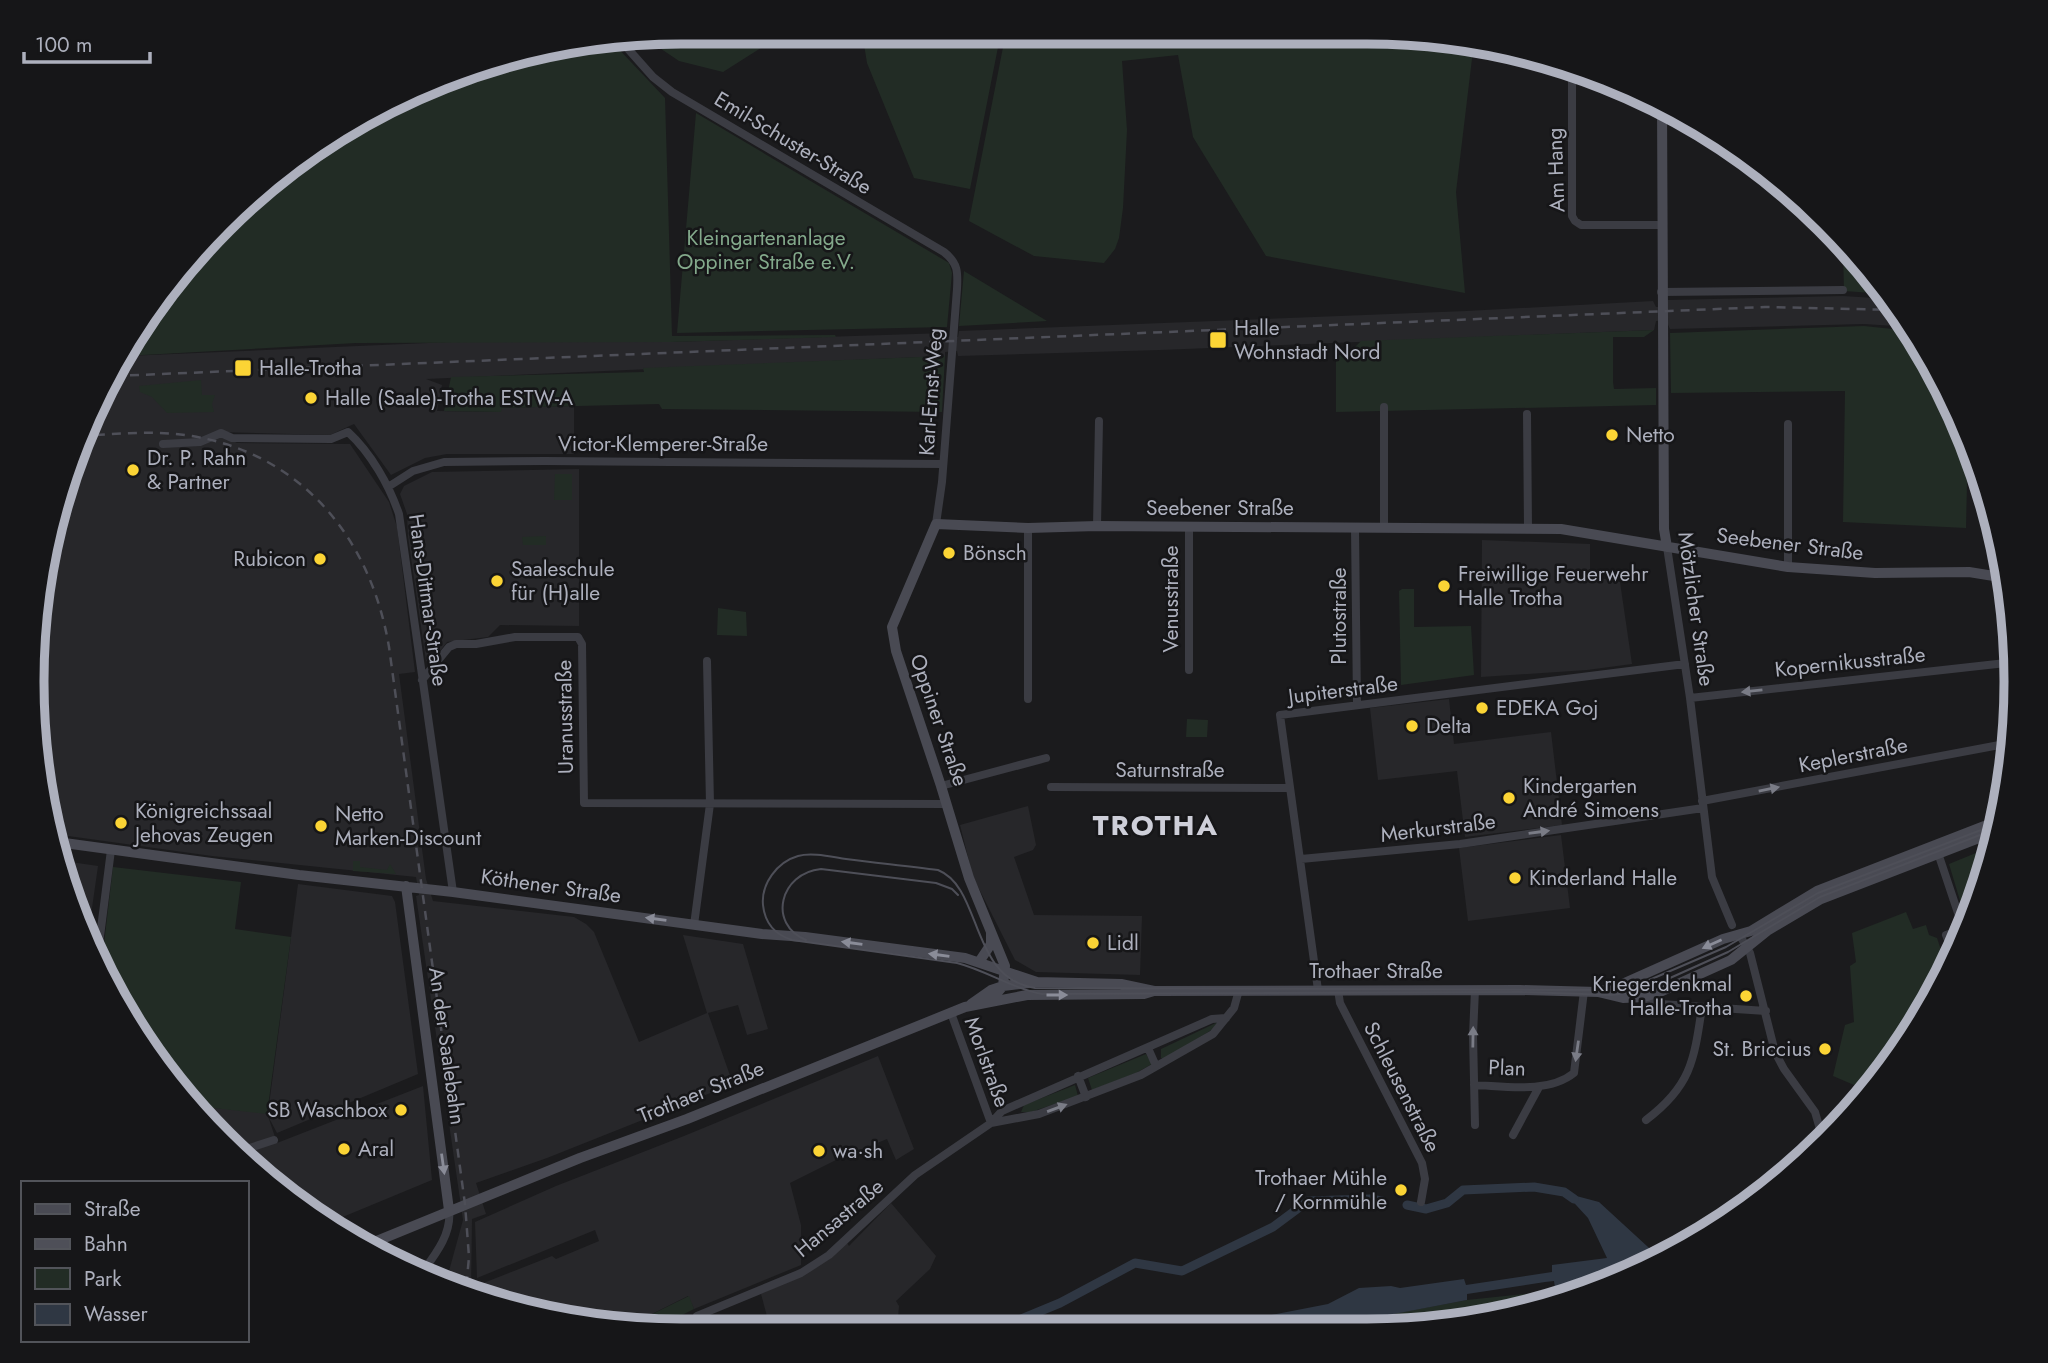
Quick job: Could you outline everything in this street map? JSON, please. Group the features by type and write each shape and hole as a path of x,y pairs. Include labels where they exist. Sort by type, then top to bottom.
{"main road":[{"name":"Mötzlicher Straße","path":"1662,117 1661,292 1664,529 1667,547"},
{"name":"Seebener Straße","path":"936,524 1028,528 1528,528 1587,532 1788,567 1875,573 1969,572 1995,576"},
{"name":"Oppiner Straße","path":"936,524 892,627 895,651 947,803 969,878 1003,958 1006,972"},
{"name":"Trothaer Straße","path":"1598,992 1620,985 1735,930 1751,931 1818,891 1988,825"},
{"name":"Trothaer Straße","path":"376,1241 951,1013 1003,986 1037,982 1121,984 1154,991 1475,990 1598,992 1623,998 1644,997 1731,960 1768,931 1821,899 1986,835"},
{"name":"Köthener Straße","path":"64,843 773,936 846,942 965,958 1037,982"},
{"name":"An der Saalebahn","path":"406,886 449,1210"},
{"path":"979,962 991,944 990,930"},
{"path":"989,1002 1003,986 1006,972"},
{"name":"Trothaer Straße","path":"965,1007 1027,995 1144,995 1154,991"}],"street":[{"name":"Emil-Schuster-Straße","path":"626,46 672,92 944,252 956,262"},
{"name":"Am Hang","path":"1572,78 1574,221 1581,225 1662,225"},
{"name":"Karl-Ernst-Weg","path":"936,524 958,276 956,262"},
{"path":"1661,292 1843,290"},
{"path":"1384,407 1384,528"},
{"path":"1527,414 1528,528"},
{"path":"1097,526 1098,421"},
{"path":"1788,424 1788,567"},
{"name":"Hans-Dittmar-Straße","path":"163,444 200,442 221,433 232,438 331,439 348,432 357,440 388,487 400,514 453,892"},
{"name":"Victor-Klemperer-Straße","path":"388,487 413,471 444,462 545,460 943,464"},
{"name":"Venusstraße","path":"1189,527 1189,670"},
{"name":"Plutostraße","path":"1355,527 1357,705"},
{"path":"1028,528 1028,699"},
{"name":"Mötzlicher Straße","path":"1667,547 1690,698 1712,877 1735,930 1747,949 1775,1052 1815,1112 1820,1129"},
{"name":"Uranusstraße","path":"422,680 449,647 456,644 476,644 515,637 578,637 582,645 584,803 947,803"},
{"path":"694,925 710,804 707,661"},
{"name":"Kopernikusstraße","path":"1690,698 2004,663"},
{"name":"Jupiterstraße","path":"1318,990 1280,715 1685,664"},
{"name":"Keplerstraße","path":"1703,805 2001,745"},
{"path":"941,786 1046,758"},
{"name":"Saturnstraße","path":"1051,787 1290,788"},
{"name":"Merkurstraße","path":"1301,859 1448,845 1703,805"},
{"path":"99,941 111,850"},
{"path":"1938,853 1959,917"},
{"path":"991,1123 1039,1114 1140,1075 1213,1034 1234,1008 1239,990"},
{"name":"Schleusenstraße","path":"1338,990 1340,1003 1422,1163 1425,1179 1421,1202"},
{"path":"1475,990 1475,1125"},
{"path":"1513,1135 1539,1087 1574,1073 1584,992"},
{"name":"Trothaer Straße","path":"1644,997 1650,1002 1660,1004 1766,1011"},
{"path":"1646,1120 1667,1104 1687,1077 1694,1059 1702,1007"},
{"name":"Morlstraße","path":"951,1013 991,1123"},
{"name":"Hansastraße","path":"697,1316 801,1273 829,1255 915,1175 991,1123 1002,1111 1212,1019 1226,1018"},
{"path":"1148,1048 1156,1066"},
{"path":"1078,1076 1086,1097"},
{"name":"Plan","path":"1474,1085 1539,1087"},
{"path":"1014,1106 1018,1118"},
{"path":"248,1148 274,1140"},
{"path":"427,1266 446,1235 449,1210"}],"shaded area":[{"path":"1843,296 1876,298 1896,326 1864,324 1670,329 1666,320 1656,321 1654,330 1160,350 958,356 957,351 945,352 945,356 426,379 442,385 437,411 501,412 501,408 574,406 574,454 447,454 425,458 391,475 354,424 330,435 217,432 237,443 350,444 389,502 397,527 415,672 399,674 426,879 433,901 574,917 586,924 594,932 639,1042 707,1013 683,935 743,944 768,1029 747,1035 738,1005 708,1013 733,1084 547,1158 476,1183 486,1214 472,1219 471,1283 448,1275 463,1220 416,896 419,895 416,877 212,856 62,835 49,765 45,723 45,640 49,598 65,516 78,477 92,437 133,356 451,342 671,342 946,333 946,337 958,337 959,331 1653,301 1656,307 1665,307 1668,300"},
{"name":"Saaleschule für (H)alle","path":"579,469 579,626 500,625 488,637 447,642 431,663 426,661 407,514 400,494 404,486 432,472"},
{"path":"1482,540 1590,544 1590,576 1620,582 1632,664 1587,670 1481,677"},
{"name":"Kindergarten André Simoens","path":"1449,699 1454,744 1551,732 1562,825 1465,837 1457,771 1378,780 1370,708"},
{"path":"1028,806 1036,845 1033,850 1014,857 1034,915 1142,916 1140,975 1036,972 1015,960 973,877 960,825"},
{"name":"Kinderland Halle","path":"1561,835 1570,908 1468,921 1459,848"},
{"path":"70,862 98,866 90,921"},
{"path":"298,884 392,896 395,902 418,1074 277,1133 268,1116 277,1143 423,1086 432,1180 338,1219 261,1161 207,1107 268,1113"},
{"path":"878,1056 914,1149 896,1160 887,1139 790,1183 801,1225 801,1265 694,1309 688,1296 644,1318 598,1314 516,1298 478,1285 552,1256 556,1259 599,1241 595,1230 477,1278 475,1222 556,1186"},
{"path":"891,1203 936,1256 930,1269 896,1301 899,1306 898,1319 768,1319 761,1294 801,1273 845,1240 849,1246"}],"green space":[{"path":"767,44 723,72 679,61 655,45"},
{"path":"864,44 999,44 970,189 914,178 867,63"},
{"path":"1004,44 1366,44 1408,45 1473,53 1456,192 1465,293 1266,256 1193,137 1178,55 1122,61 1127,130 1123,208 1119,238 1115,249 1104,263 1034,256 969,221"},
{"path":"617,47 665,98 672,336 836,337 671,342 356,343 134,356 151,327 202,261 261,202 327,151 363,129 437,92 516,65"},
{"name":"Kleingartenanlage Oppiner Straße e.V.","path":"696,113 949,263 952,273 947,327 677,333"},
{"path":"1843,258 1872,293 1844,291"},
{"path":"964,271 1047,321 959,326"},
{"path":"1864,326 1899,330 1938,399 1967,469 1966,528 1843,522 1845,391 1671,393 1670,333"},
{"path":"1654,330 1644,337 1613,337 1613,382 1614,389 1656,388 1656,405 1336,412 1336,342 1349,353 1361,341"},
{"path":"945,356 942,412 662,409 659,404 502,408 501,412 444,411 451,377 644,372 643,368"},
{"path":"201,380 202,395 215,395 212,404 214,412 167,413 152,397 140,392 139,386"},
{"path":"555,474 572,474 572,500 554,500"},
{"path":"546,536 546,545 523,545 522,537"},
{"path":"1414,589 1414,627 1471,626 1474,675 1401,685 1399,591"},
{"path":"718,608 746,612 747,636 717,635"},
{"path":"1187,719 1208,720 1207,737 1186,737"},
{"path":"1982,851 1962,908 1949,864"},
{"path":"353,861 360,861 360,867 387,870 390,864 396,874 353,871"},
{"path":"113,867 241,882 235,929 291,937 267,1114 207,1107 151,1036 103,950"},
{"path":"1906,912 1913,929 1926,925 1929,935 1937,938 1942,954 1897,1036 1858,1087 1833,1076 1845,1025 1854,1022 1850,966 1856,962 1852,933"},
{"path":"1218,1022 1213,1029 1166,1058 1161,1058 1161,1049"},
{"path":"1146,1054 1152,1064 1092,1090 1088,1078"},
{"path":"1075,1085 1078,1096 1031,1112 1021,1112 1024,1105"},
{"path":"1563,1282 1574,1284 1571,1285 1563,1288"},
{"path":"1553,1291 1532,1298 1450,1314 1364,1319 1467,1300"},
{"path":"689,1296 694,1309 674,1319 644,1318"}],"water":[{"path":"1565,1193 1599,1202 1653,1251 1611,1271 1560,1289 1555,1288 1554,1281 1467,1294 1467,1300 1368,1319 1251,1319 1328,1304 1359,1288 1400,1288 1464,1279 1466,1285 1552,1272 1552,1265 1607,1258 1588,1218"}],"waterway":[{"path":"1407,1205 1426,1209 1447,1203 1463,1190 1534,1187 1564,1192 1574,1199"},
{"path":"1021,1319 1060,1303 1135,1263 1182,1271 1273,1227 1308,1201 1382,1201"}],"tram line":[{"path":"1986,833 1820,897 1728,952 1641,991 1611,995 1521,992 1042,994 957,963 792,940 772,928 763,905 768,882 783,863 798,856 822,855 938,870 952,880 963,895 987,951 998,968 1014,981 1035,988 1611,990 1640,984 1726,947 1818,893 1987,828"},
{"path":"806,940 794,933 786,923 783,912 788,889 807,873 821,869 936,883 952,889 958,895"}],"railway":[{"path":"122,376 1765,307 1884,310"},
{"path":"93,435 150,433 192,436 232,446 268,462 299,483 326,508 348,538 366,572 380,608 389,647 465,1204 469,1257 467,1281"}],"place":[{"name":"Halle Wohnstadt Nord","path":"1218,340"},
{"name":"Halle-Trotha","path":"243,368"},
{"name":"Halle (Saale)-Trotha ESTW-A","path":"311,398"},
{"name":"Netto","path":"1612,435"},
{"name":"Dr. P. Rahn & Partner","path":"133,470"},
{"name":"Bönsch","path":"949,553"},
{"name":"Rubicon","path":"320,559"},
{"name":"Saaleschule für (H)alle","path":"497,581"},
{"name":"Freiwillige Feuerwehr Halle Trotha","path":"1444,586"},
{"name":"EDEKA Goj","path":"1482,708"},
{"name":"Delta","path":"1412,726"},
{"name":"Kindergarten André Simoens","path":"1509,798"},
{"name":"Königreichssaal Jehovas Zeugen","path":"121,823"},
{"name":"Netto Marken-Discount","path":"321,826"},
{"name":"Kinderland Halle","path":"1515,878"},
{"name":"Lidl","path":"1093,943"},
{"name":"Kriegerdenkmal Halle-Trotha","path":"1746,996"},
{"name":"St. Briccius","path":"1825,1049"},
{"name":"SB Waschbox","path":"401,1110"},
{"name":"Aral","path":"344,1149"},
{"name":"wa·sh","path":"819,1151"},
{"name":"Trothaer Mühle / Kornmühle","path":"1401,1190"}],"district":[{"name":"TROTHA","path":"1156,825"}]}
